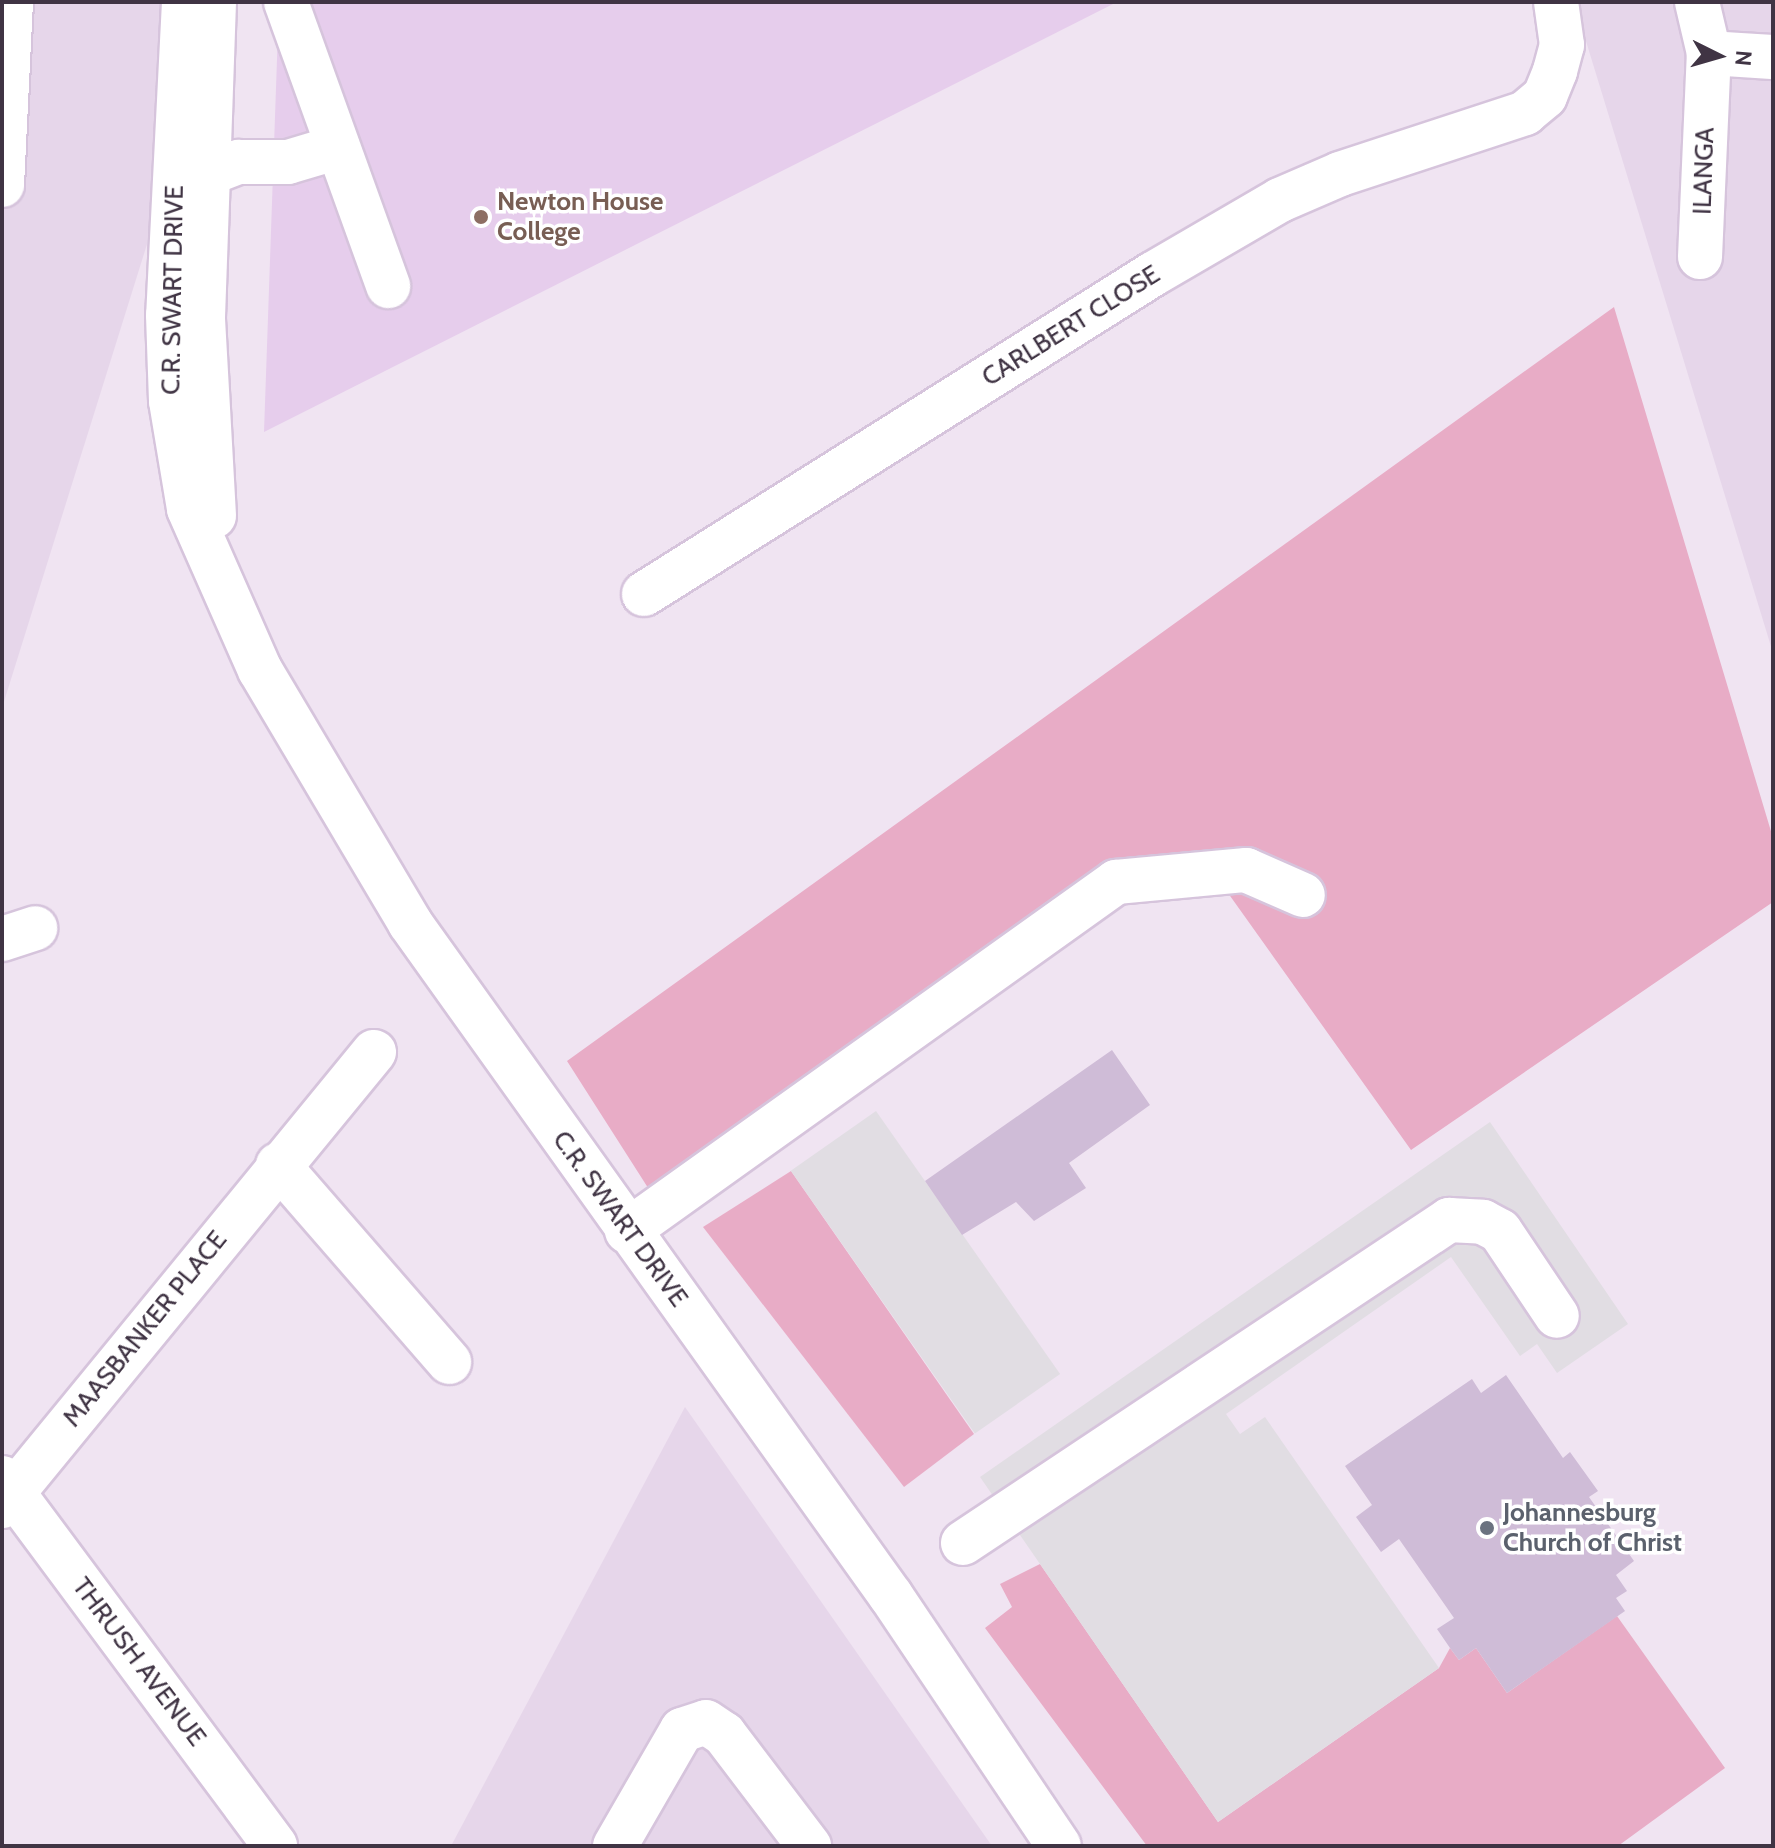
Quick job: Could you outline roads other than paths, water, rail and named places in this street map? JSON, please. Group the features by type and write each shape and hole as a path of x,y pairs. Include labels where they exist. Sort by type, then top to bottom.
{"street":[{"path":"2,185 11,2"},
{"name":"C.R. SWART DRIVE","path":"184,2 168,315 171,401 189,509 219,570 228,602 295,736 402,910 627,1231 891,1596 1059,1846"},
{"name":"C.R. SWART DRIVE","path":"214,2 207,174 205,404 219,570"},
{"path":"286,2 327,151 388,286"},
{"name":"CARLBERT CLOSE","path":"644,594 1153,274 1280,200 1340,174 1525,113 1545,96 1555,71 1562,45 1556,2"},
{"name":"ILANGA","path":"1697,2 1709,53 1700,257"},
{"path":"1709,53 1773,57"},
{"path":"209,113 261,143 327,151"},
{"path":"207,174 239,162 288,162 327,151"},
{"path":"627,1231 1116,882 1246,870 1303,895"},
{"name":"MAASBANKER PLACE","path":"5,1492 374,1052"},
{"path":"278,1165 449,1362"},
{"path":"963,1543 1449,1220 1483,1222 1500,1231 1557,1316"},
{"name":"THRUSH AVENUE","path":"5,1492 275,1846"},
{"path":"615,1846 682,1730 706,1722 724,1734 809,1846"}],"place":[{"name":"Newton House College","path":"481,217"},
{"name":"Johannesburg Church of Christ","path":"1487,1528"}]}
